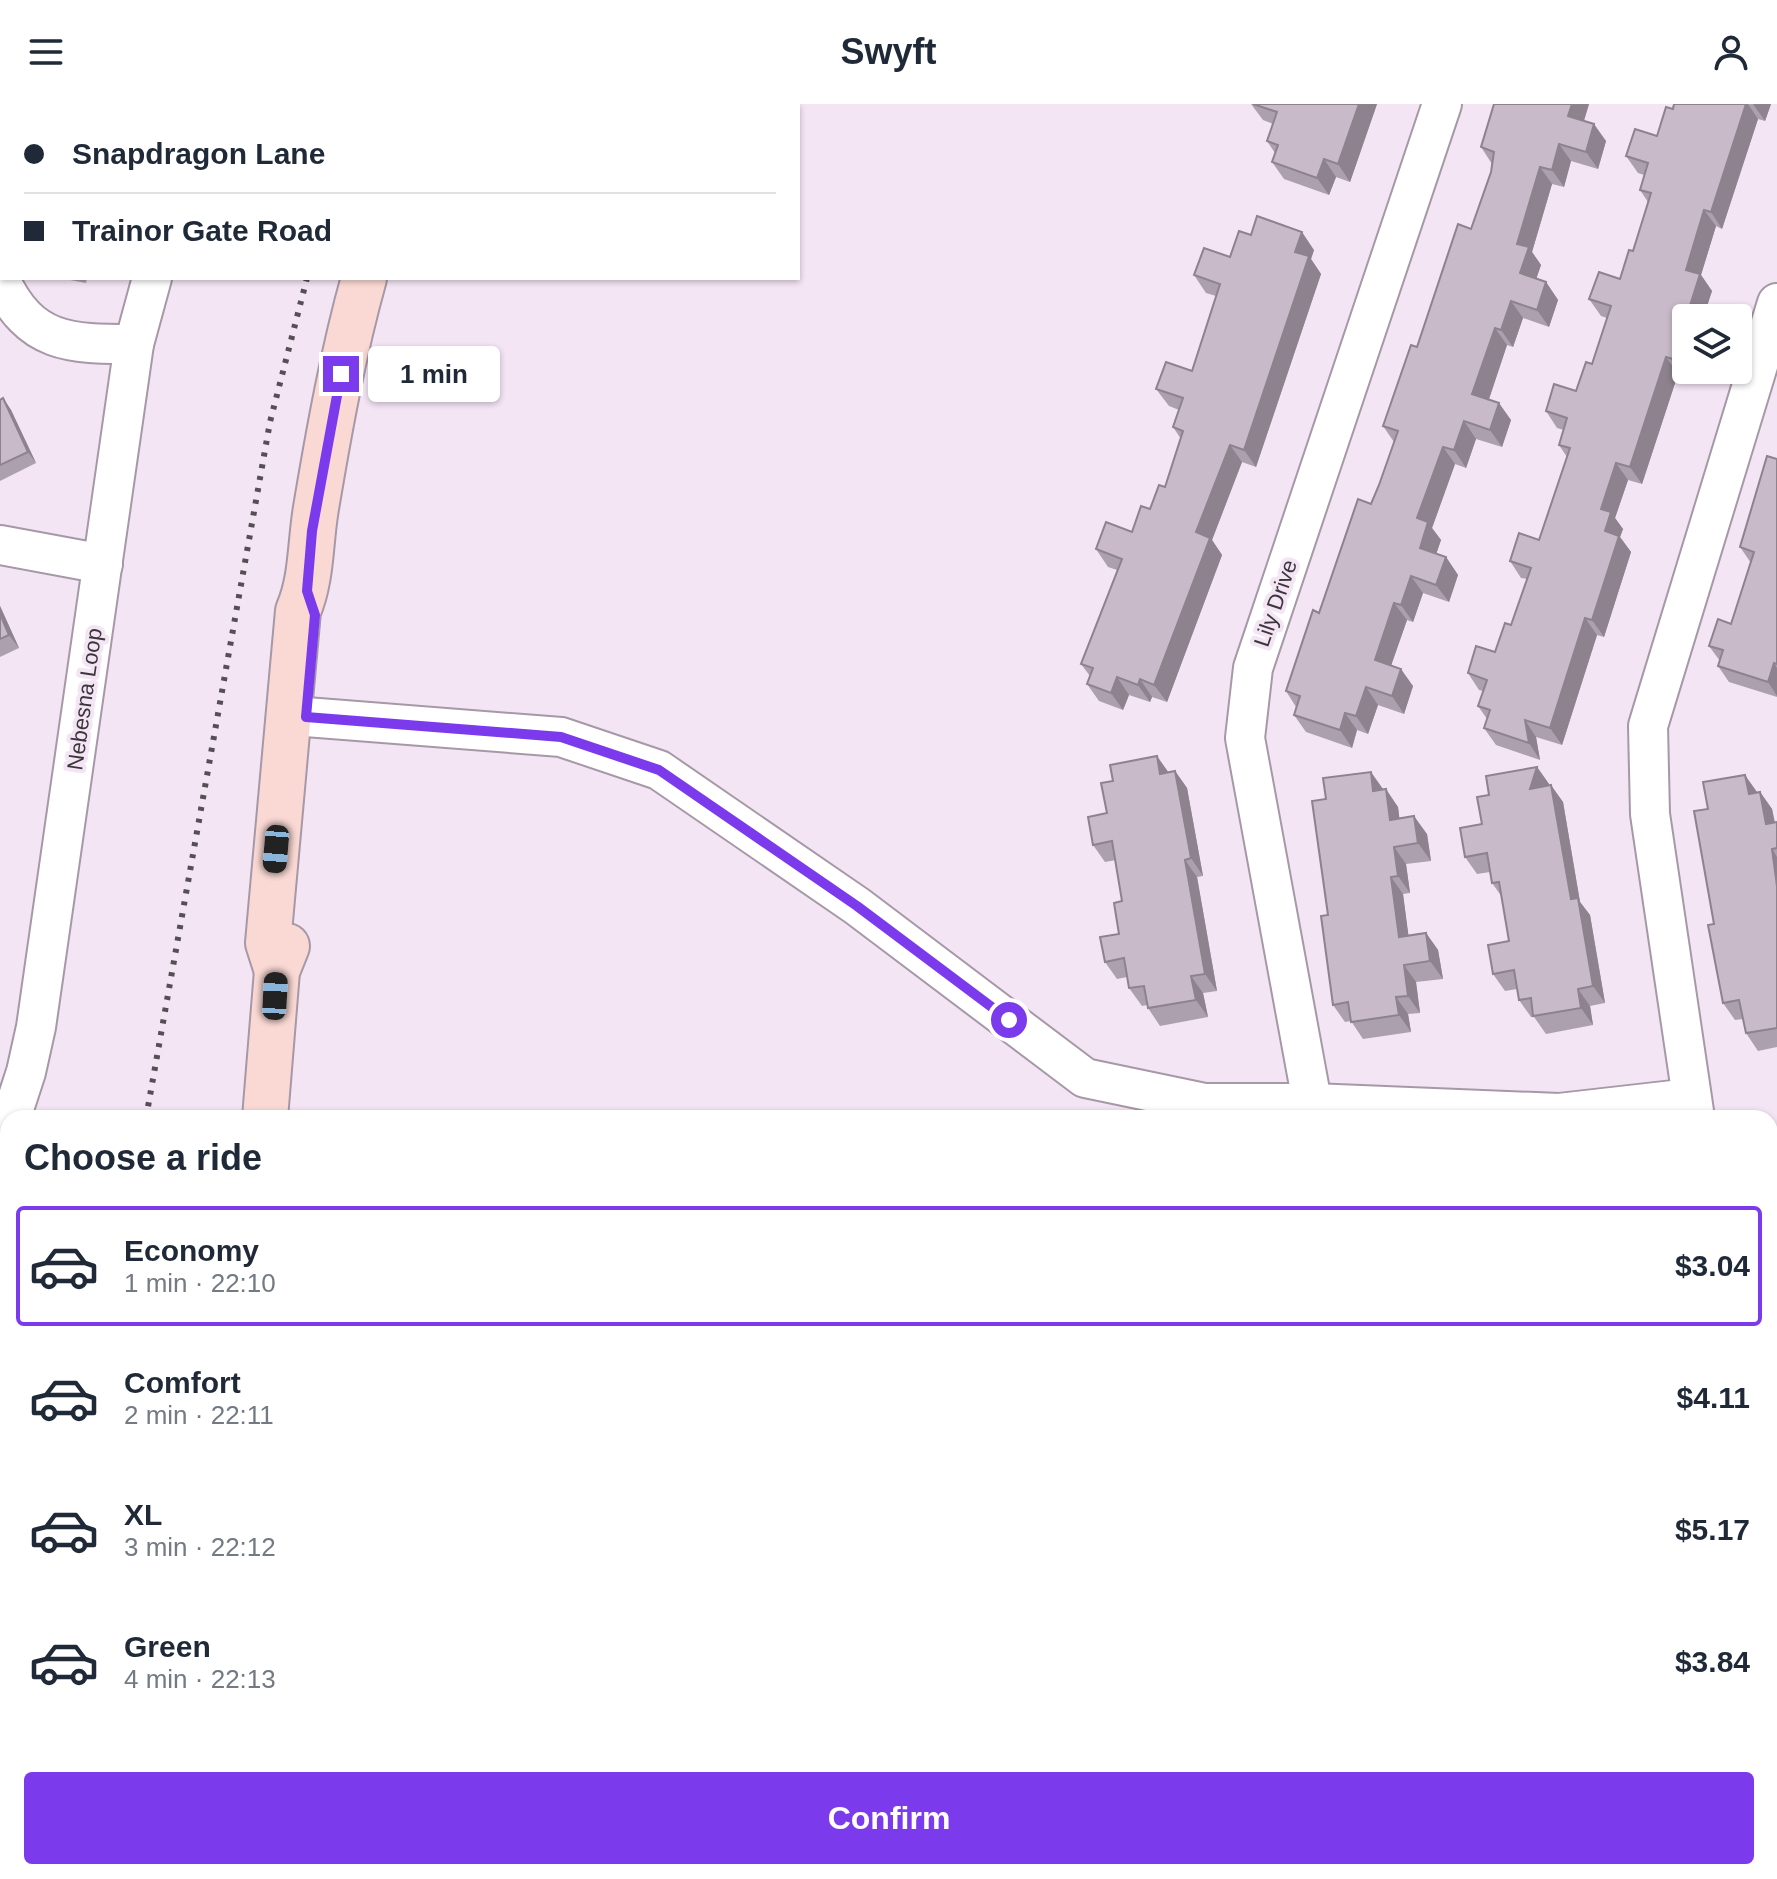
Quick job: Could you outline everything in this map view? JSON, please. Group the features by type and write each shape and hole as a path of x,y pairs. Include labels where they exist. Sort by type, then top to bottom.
{"main road":[{"path":"277,971 268,943 298,611 307,591 312,531 330,424 364,280"},
{"path":"266,1110 277,971 288,944 315,615 307,591"}],"street":[{"name":"Lily Drive","path":"1314,1110 1245,738 1253,668 1442,104"},
{"path":"0,280 9,297 38,330 61,338 134,344"},
{"name":"Nebesna Loop","path":"14,1110 36,1027 134,344 151,280"},
{"path":"1639,1110 1693,1108 1650,814 1648,726 1777,303"},
{"path":"0,545 103,564"},
{"path":"306,717 561,737 659,770 857,906 1085,1078 1205,1103 1314,1110"}],"building":[{"path":"1253,104 1359,104 1338,164 1324,159 1317,178 1272,162 1278,145 1267,141 1277,112"},
{"path":"1494,104 1572,104 1568,116 1594,124 1586,152 1559,144 1552,170 1540,167 1517,244 1529,247 1520,273 1546,282 1537,310 1511,301 1501,330 1495,328 1472,394 1499,403 1490,430 1464,421 1454,450 1443,447 1417,518 1428,522 1420,548 1446,557 1436,585 1411,576 1401,605 1394,603 1375,660 1401,669 1392,696 1366,687 1356,716 1345,713 1340,730 1294,715 1300,696 1286,691 1313,610 1319,613 1358,499 1371,504 1379,485 1398,431 1383,426 1411,345 1417,347 1458,224 1471,229 1491,172 1494,152 1481,147"},
{"path":"1674,104 1746,104 1711,212 1704,210 1686,270 1700,274 1690,304 1672,304 1672,359 1666,357 1630,467 1616,463 1601,509 1611,512 1605,531 1619,536 1592,620 1585,618 1550,728 1525,720 1529,743 1484,728 1490,710 1478,706 1487,680 1468,673 1476,646 1495,652 1505,623 1511,625 1531,568 1510,561 1519,533 1539,540 1570,448 1559,445 1567,418 1546,411 1554,384 1576,391 1586,362 1592,364 1611,306 1589,299 1599,272 1620,279 1629,250 1633,251 1651,193 1640,190 1648,163 1626,156 1635,129 1657,136 1666,107 1673,109"},
{"path":"1257,216 1302,232 1295,252 1309,256 1244,450 1230,445 1196,532 1210,538 1154,685 1140,679 1138,685 1117,677 1111,693 1087,684 1093,668 1081,664 1122,559 1096,549 1106,522 1132,532 1141,506 1150,509 1159,485 1165,487 1183,431 1173,427 1183,398 1156,389 1166,362 1192,371 1220,284 1194,275 1204,248 1230,257 1239,231 1251,235"},
{"path":"3,398 28,452 0,465 0,400"},
{"path":"1767,456 1777,459 1777,664 1774,663 1768,682 1718,666 1723,650 1709,646 1718,619 1731,624 1754,552 1740,547"},
{"path":"0,614 9,635 0,639"},
{"path":"1157,756 1160,774 1175,771 1191,858 1185,860 1205,974 1191,976 1196,1000 1148,1008 1144,986 1129,988 1124,958 1105,962 1100,937 1119,934 1114,903 1122,901 1112,841 1093,845 1088,817 1107,813 1101,783 1113,781 1110,765"},
{"path":"1537,767 1530,789 1551,785 1571,899 1578,898 1593,986 1578,989 1581,1008 1533,1016 1531,998 1519,1000 1514,970 1493,974 1488,945 1509,941 1499,882 1492,883 1487,853 1465,857 1460,828 1482,824 1477,797 1489,795 1486,776"},
{"path":"1371,772 1373,791 1386,789 1390,820 1414,816 1418,843 1394,847 1398,876 1391,877 1399,937 1426,933 1430,961 1404,965 1408,996 1396,997 1399,1015 1351,1022 1348,1002 1333,1005 1321,916 1328,915 1312,801 1326,799 1323,778"},
{"path":"1745,775 1749,794 1760,792 1766,824 1777,822 1777,848 1772,849 1777,886 1777,1028 1746,1033 1739,1000 1723,1003 1708,925 1714,924 1694,811 1708,809 1703,782"}],"railway":[{"path":"147,1110 270,422 306,280"}],"route":[{"path":"341,374 312,531 307,591 315,615 306,717 561,737 659,770 857,906 1009,1020"}]}
